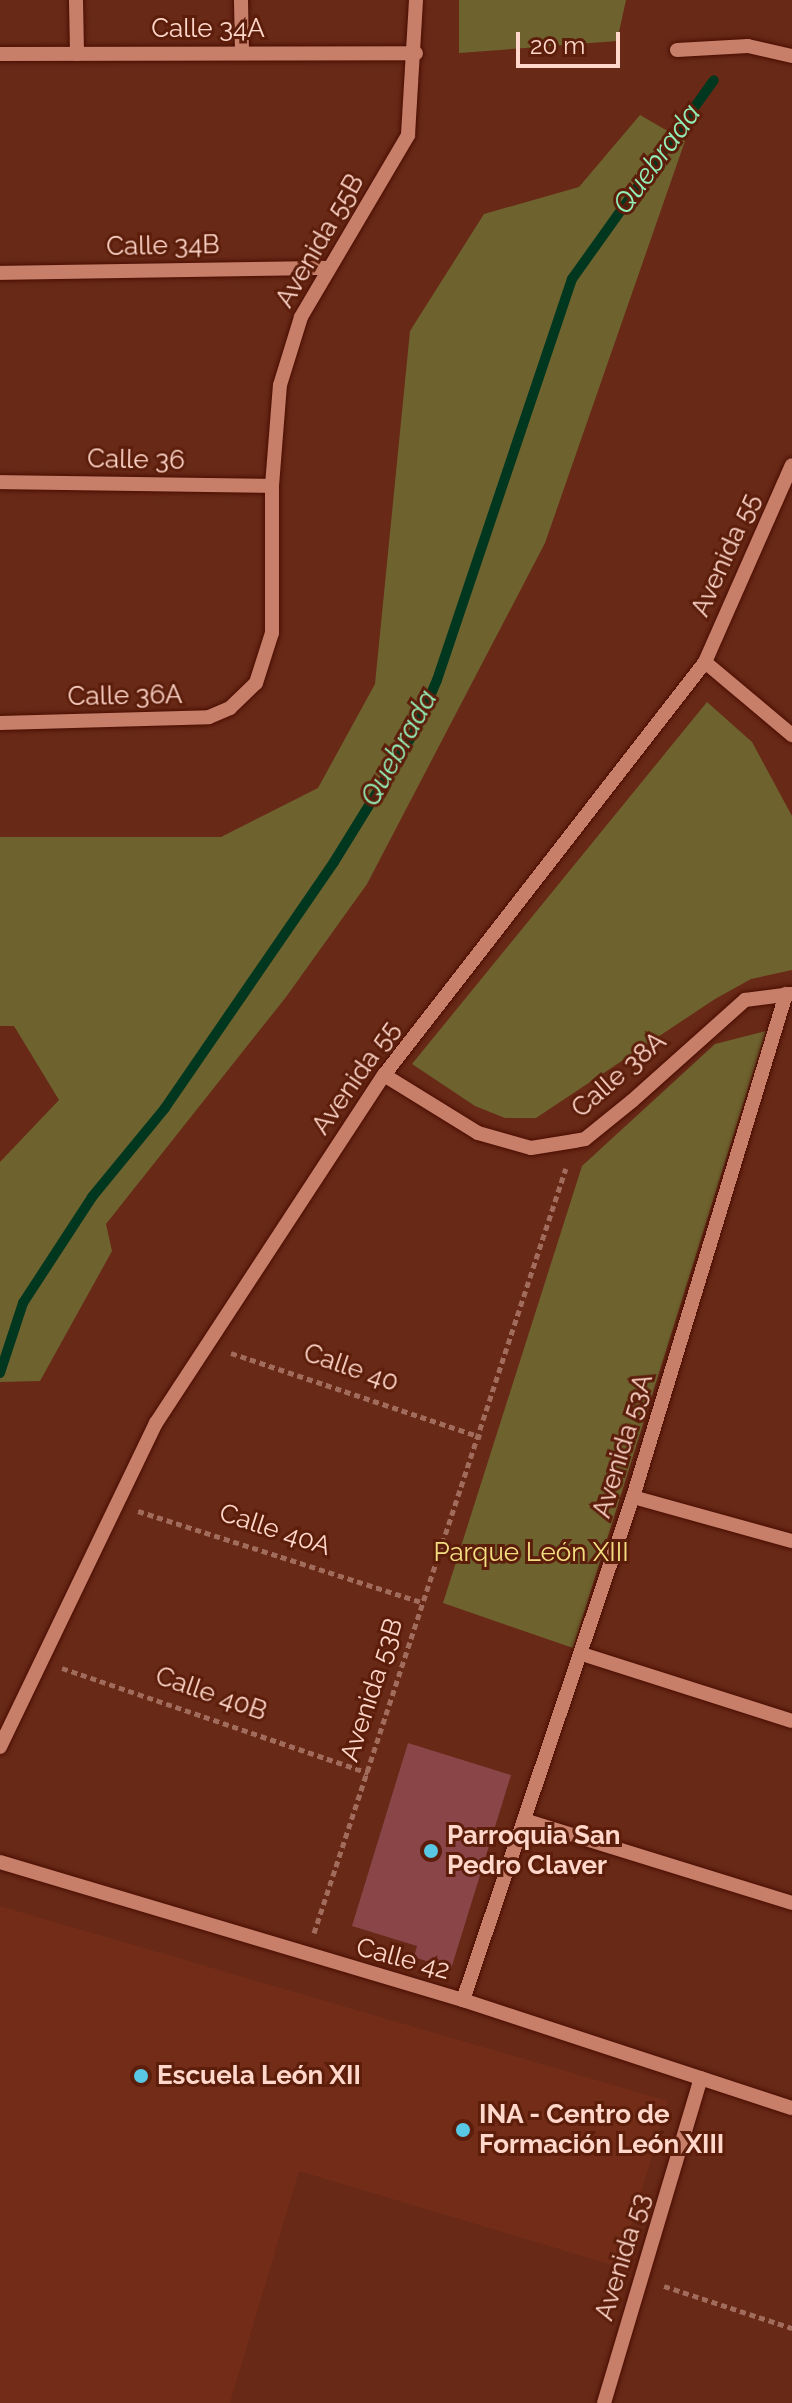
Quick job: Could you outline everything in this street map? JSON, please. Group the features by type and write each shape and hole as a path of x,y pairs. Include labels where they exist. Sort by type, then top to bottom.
{"street":[{"path":"76,0 77,54"},
{"path":"241,0 242,53"},
{"name":"Avenida 55B","path":"246,696 263,668 272,633 272,486 280,385 301,317 327,268 404,146 413,111 416,0"},
{"path":"677,50 748,46 792,56"},
{"name":"Calle 34A","path":"0,54 416,53"},
{"name":"Calle 34B","path":"0,273 327,268"},
{"name":"Avenida 55","path":"0,1747 114,1504 206,1344 384,1075 705,662 792,465"},
{"name":"Calle 36","path":"0,482 272,486"},
{"path":"705,662 792,735"},
{"name":"Calle 36A","path":"0,723 187,720 209,717 246,696"},
{"name":"Calle 38A","path":"384,1075 478,1133 531,1148 585,1139 745,1000 789,994"},
{"name":"Avenida 53A","path":"463,2000 633,1497 789,994"},
{"path":"633,1497 792,1541"},
{"path":"582,1654 792,1721"},
{"path":"524,1820 792,1903"},
{"name":"Calle 42","path":"0,1862 306,1957 463,2000 792,2108"},
{"name":"Avenida 53","path":"604,2403 701,2078"}],"path":[{"name":"Avenida 53B","path":"306,1957 421,1602 481,1437 574,1141"},
{"name":"Calle 40","path":"206,1344 481,1437"},
{"name":"Calle 40A","path":"114,1504 421,1602"},
{"name":"Calle 40B","path":"39,1660 368,1773"},
{"path":"642,2278 792,2328"}],"shaded area":[{"name":"Escuela León XII","path":"0,1906 668,2101 619,2267 299,2171 230,2403 0,2403"}],"green space":[{"path":"459,0 626,0 617,41 459,53"},
{"path":"640,115 685,141 545,543 367,884 286,997 106,1224 112,1251 40,1381 0,1382 0,1162 59,1100 14,1026 0,1026 0,837 221,837 318,788 375,684 410,331 484,214 579,187"},
{"path":"707,702 752,742 792,816 792,970 751,979 715,999 536,1118 505,1118 475,1106 412,1064"},
{"name":"Parque León XIII","path":"766,1031 573,1648 443,1603 582,1166 715,1044"}],"building":[{"name":"Parroquia San Pedro Claver","path":"408,1743 511,1775 451,1969 414,1957 417,1946 352,1926"}],"waterway":[{"name":"Quebrada","path":"0,1373 23,1303 92,1197 165,1108 334,862 416,729 437,680 572,279 714,80"}],"place":[{"name":"Parroquia San Pedro Claver","path":"431,1851"},
{"name":"Escuela León XII","path":"141,2076"},
{"name":"INA - Centro de Formación León XIII","path":"463,2130"}]}
